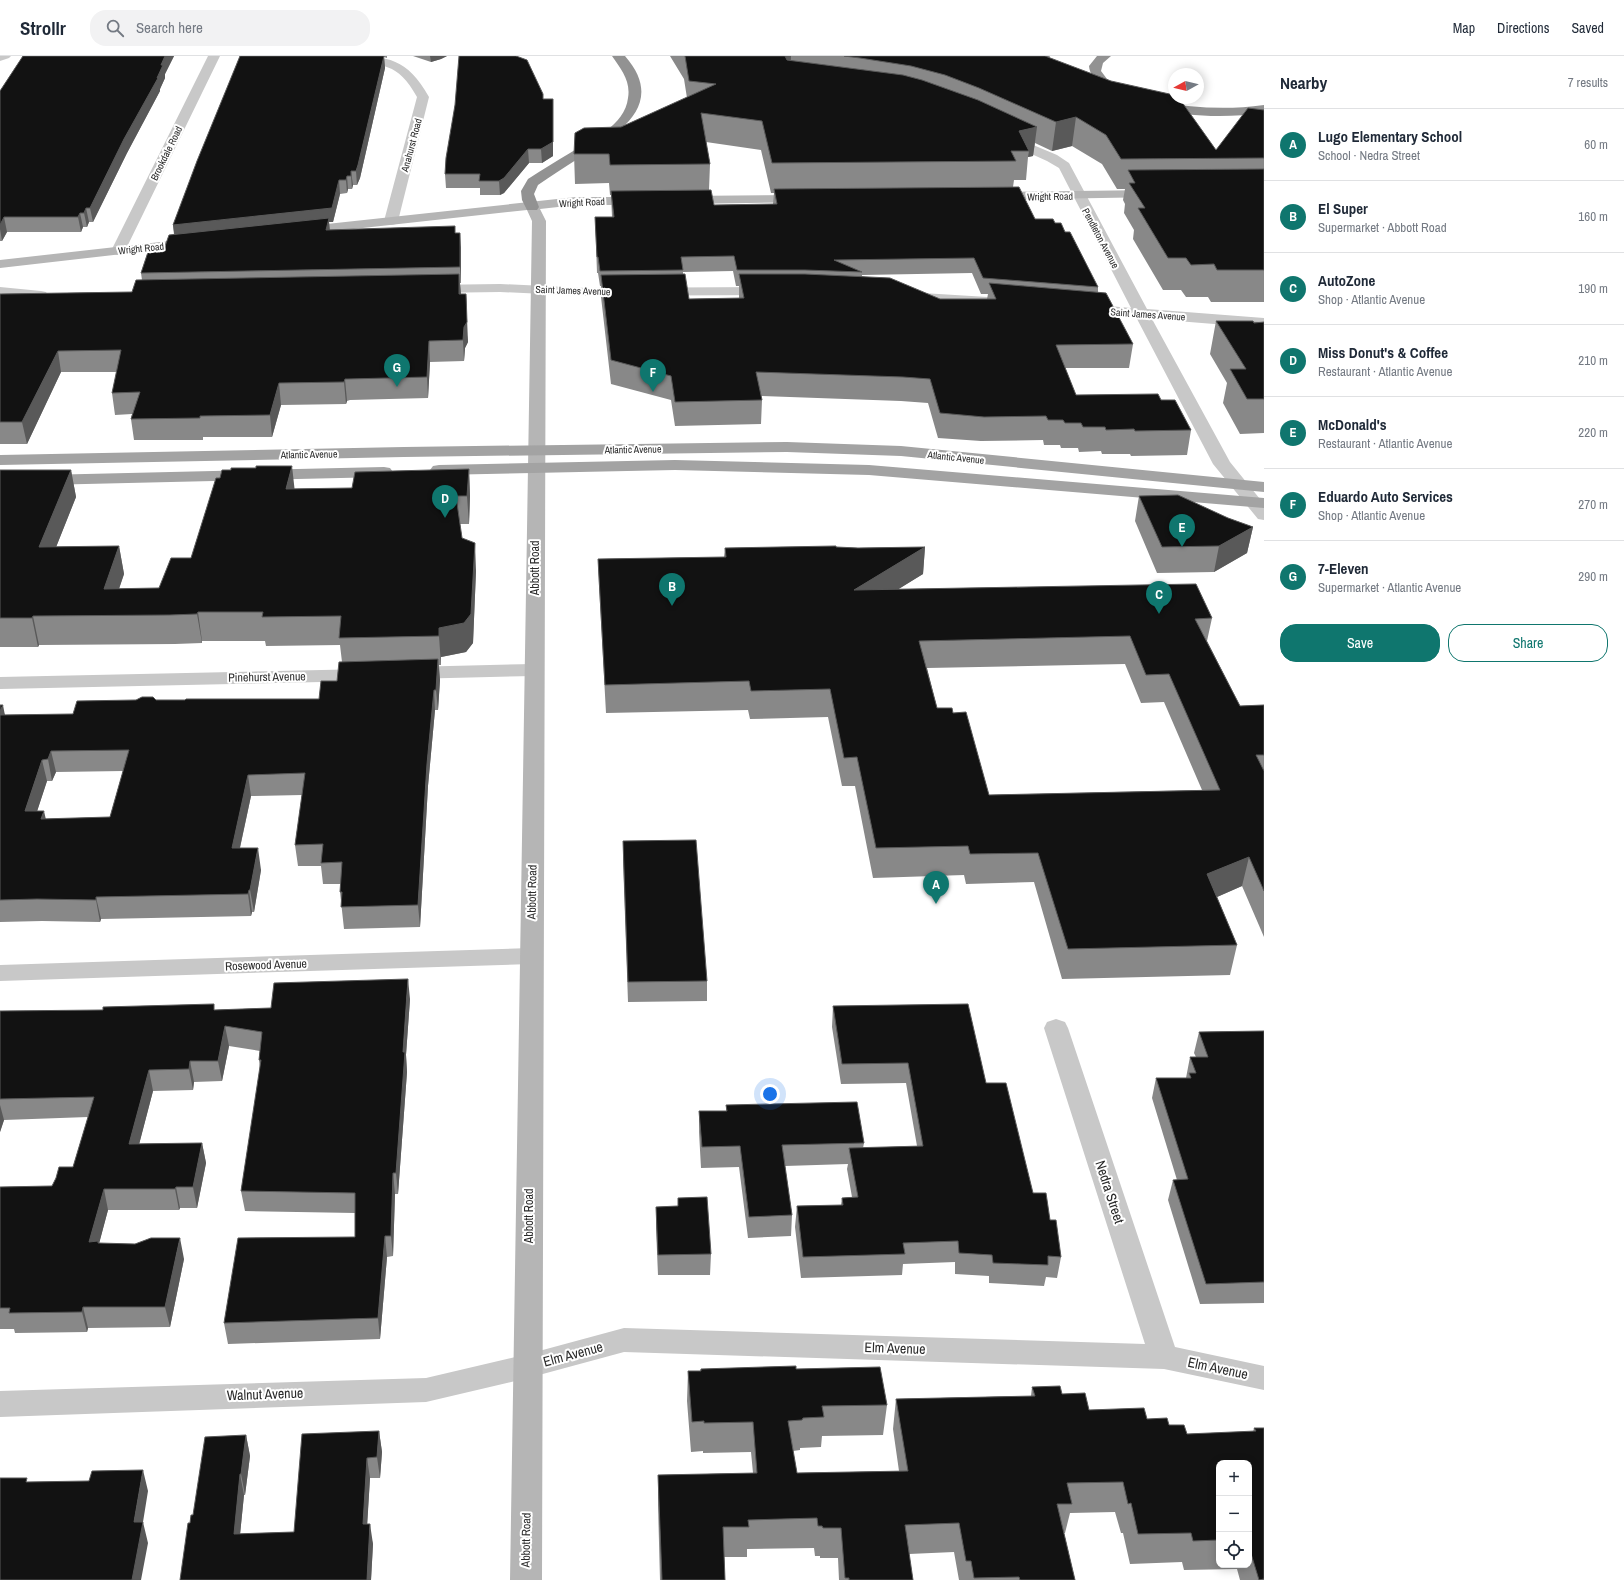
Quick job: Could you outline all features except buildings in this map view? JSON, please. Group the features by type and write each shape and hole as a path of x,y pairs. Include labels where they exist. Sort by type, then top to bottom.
{"highway":[{"path":"532,207 527,192 528,187 533,182 601,140 617,128 630,114 635,100 632,75 624,62 618,56"},
{"path":"1105,56 1100,59 1096,66 1096,75 1102,83 1114,91 1131,98"},
{"path":"1149,103 1180,110 1205,112 1232,112 1264,109"}],"main road":[{"name":"Atlantic Avenue","path":"423,471 536,460 787,447 901,452 1264,487"},
{"name":"Atlantic Avenue","path":"0,460 404,452 536,460 869,470 1261,507"},
{"name":"Atlantic Avenue","path":"0,481 400,471"}],"street":[{"path":"0,58 5,56"},
{"name":"Brookdale Road","path":"118,251 214,56"},
{"name":"Anahurst Road","path":"352,56 384,61 397,65 417,84 424,97 391,220"},
{"name":"Pendleton Avenue","path":"998,134 1052,158 1064,166 1222,464 1261,507"},
{"name":"Wright Road","path":"981,196 1162,194"},
{"path":"674,200 817,198"},
{"name":"Wright Road","path":"282,233 391,220 532,207 576,201 651,200"},
{"name":"Abbott Road","path":"526,1580 536,460 540,221 532,207"},
{"name":"Wright Road","path":"0,264 212,240"},
{"name":"Saint James Avenue","path":"417,289 539,289 586,292 780,291"},
{"path":"0,291 41,295"},
{"path":"0,297 57,295"},
{"path":"891,295 1017,303"},
{"name":"Saint James Avenue","path":"1071,308 1264,323"},
{"name":"Pinehurst Avenue","path":"0,683 534,670"},
{"name":"Rosewood Avenue","path":"0,973 531,956"},
{"name":"Nedra Street","path":"1056,1028 1164,1357"},
{"name":"Elm Avenue","path":"528,1366 624,1340 1164,1357 1264,1378"},
{"name":"Walnut Avenue","path":"0,1404 426,1390 528,1366"}],"place":[{"name":"7-Eleven","path":"397,387"},
{"name":"Eduardo Auto Services","path":"653,392"},
{"name":"Miss Donut's & Coffee","path":"445,518"},
{"name":"McDonald's","path":"1182,547"},
{"name":"El Super","path":"672,606"},
{"name":"AutoZone","path":"1159,614"},
{"name":"Lugo Elementary School","path":"936,904"}]}
